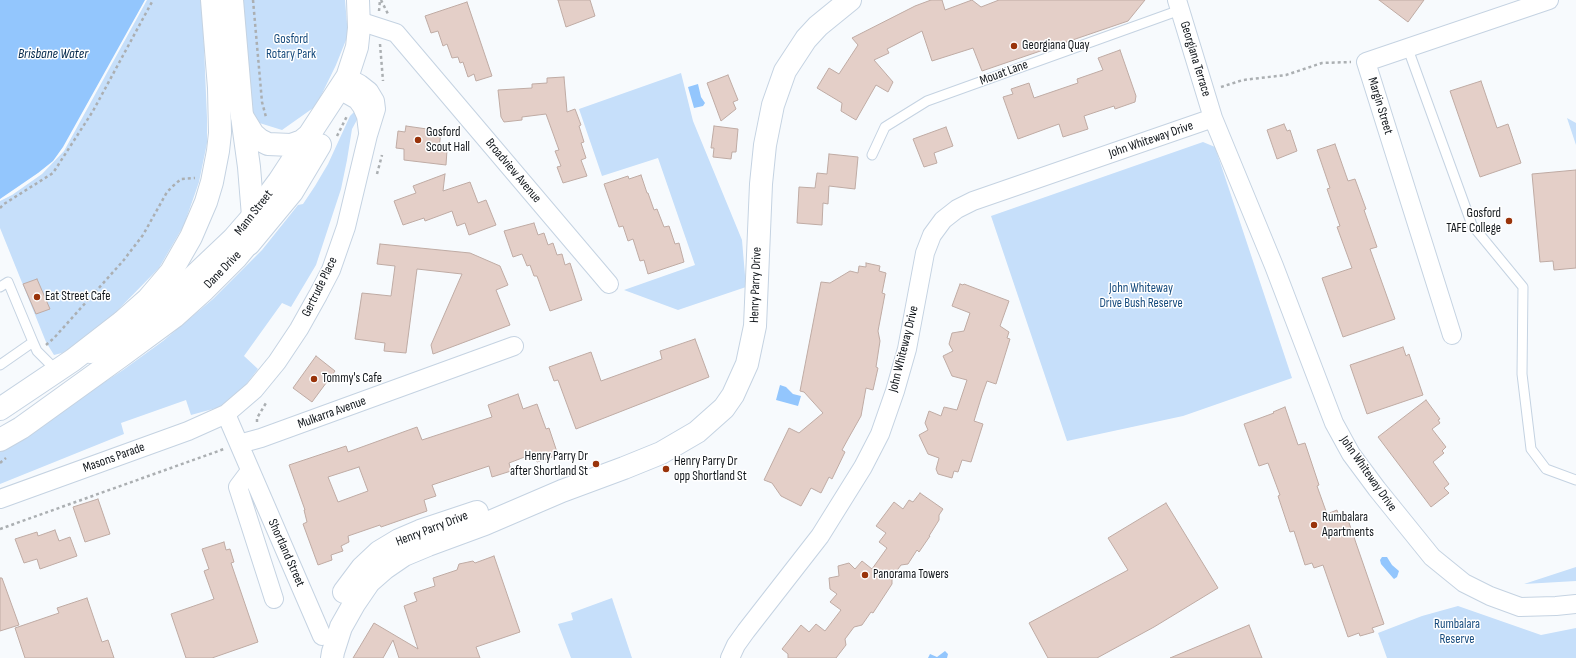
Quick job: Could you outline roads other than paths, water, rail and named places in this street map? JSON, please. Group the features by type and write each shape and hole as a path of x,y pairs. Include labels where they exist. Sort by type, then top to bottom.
{"main road":[{"path":"0,409 65,366 122,322 148,299 172,272 191,237 204,208 215,170 220,133 212,0"},
{"name":"Dane Drive","path":"0,440 27,424 162,327 194,300 246,246 250,237 253,216 249,167 242,116 232,0"},
{"name":"Henry Parry Drive","path":"332,658 341,627 369,582 385,568 404,555 485,524 562,491 641,461 697,432 724,408 734,395 747,364 755,326 761,184 766,138 773,105 785,71 806,39 818,26 850,0"},
{"name":"Mann Street","path":"236,258 292,192 329,128 357,47 359,10"},
{"name":"Mann Street","path":"65,366 116,340 137,327 234,239 253,216 344,85"},
{"path":"242,116 253,134 268,144 290,145 302,141 308,136"},
{"name":"Henry Parry Drive","path":"318,658 322,636 336,606 362,568 379,552 399,540 484,510 562,491"}],"street":[{"name":"Margin Street","path":"1452,335 1366,62 1549,0"},
{"name":"Georgiana Terrace","path":"1178,5 1214,118"},
{"name":"Broadview Avenue","path":"359,10 396,33 609,284"},
{"name":"Gertrude Place","path":"226,414 254,390 277,362 299,329 331,270 346,227 368,135 376,111 375,101 363,86 344,85"},
{"name":"John Whiteway Drive","path":"730,658 736,645 746,631 820,536 863,467 876,440 895,391 907,349 925,253 932,235 943,220 973,201 1214,118 1274,266 1334,423 1351,454 1377,489 1432,557 1464,582 1490,596 1520,607 1576,604"},
{"name":"Mulkarra Avenue","path":"239,444 261,438 514,346"},
{"name":"Shortland Street","path":"226,414 322,636"},
{"name":"Masons Parade","path":"0,499 188,431 226,414"},
{"name":"Shortland Street","path":"250,471 238,487 274,599"}],"lane":[{"name":"Mouat Lane","path":"872,156 885,127 928,101 1178,5"},
{"path":"1408,49 1472,225 1523,288 1522,374 1531,449 1546,470 1576,480"},
{"path":"0,287 8,282 38,351 65,366"},
{"path":"0,365 33,342"}],"water":[{"name":"Brisbane Water","path":"0,0 145,0 63,147 53,161 0,199"},
{"path":"698,84 701,97 705,103 703,106 694,108 688,87"},
{"path":"780,385 786,387 793,394 801,396 798,406 776,400"},
{"path":"1382,557 1387,557 1392,565 1399,571 1397,577 1394,579 1381,564 1380,560"},
{"path":"945,651 948,654 947,658 928,658 930,654 937,657"}],"place":[{"name":"Georgiana Quay","path":"1014,46"},
{"name":"Gosford Scout Hall","path":"418,140"},
{"name":"Gosford TAFE College","path":"1509,221"},
{"name":"Eat Street Cafe","path":"37,297"},
{"name":"Tommy's Cafe","path":"314,379"},
{"name":"Henry Parry Dr after Shortland St","path":"596,464"},
{"name":"Henry Parry Dr opp Shortland St","path":"666,469"},
{"name":"Rumbalara Apartments","path":"1314,525"},
{"name":"Panorama Towers","path":"865,575"}],"park label":[{"name":"Gosford Rotary Park","path":"291,48"},
{"name":"John Whiteway Drive Bush Reserve","path":"1141,296"},
{"name":"Rumbalara Reserve","path":"1457,632"}]}
